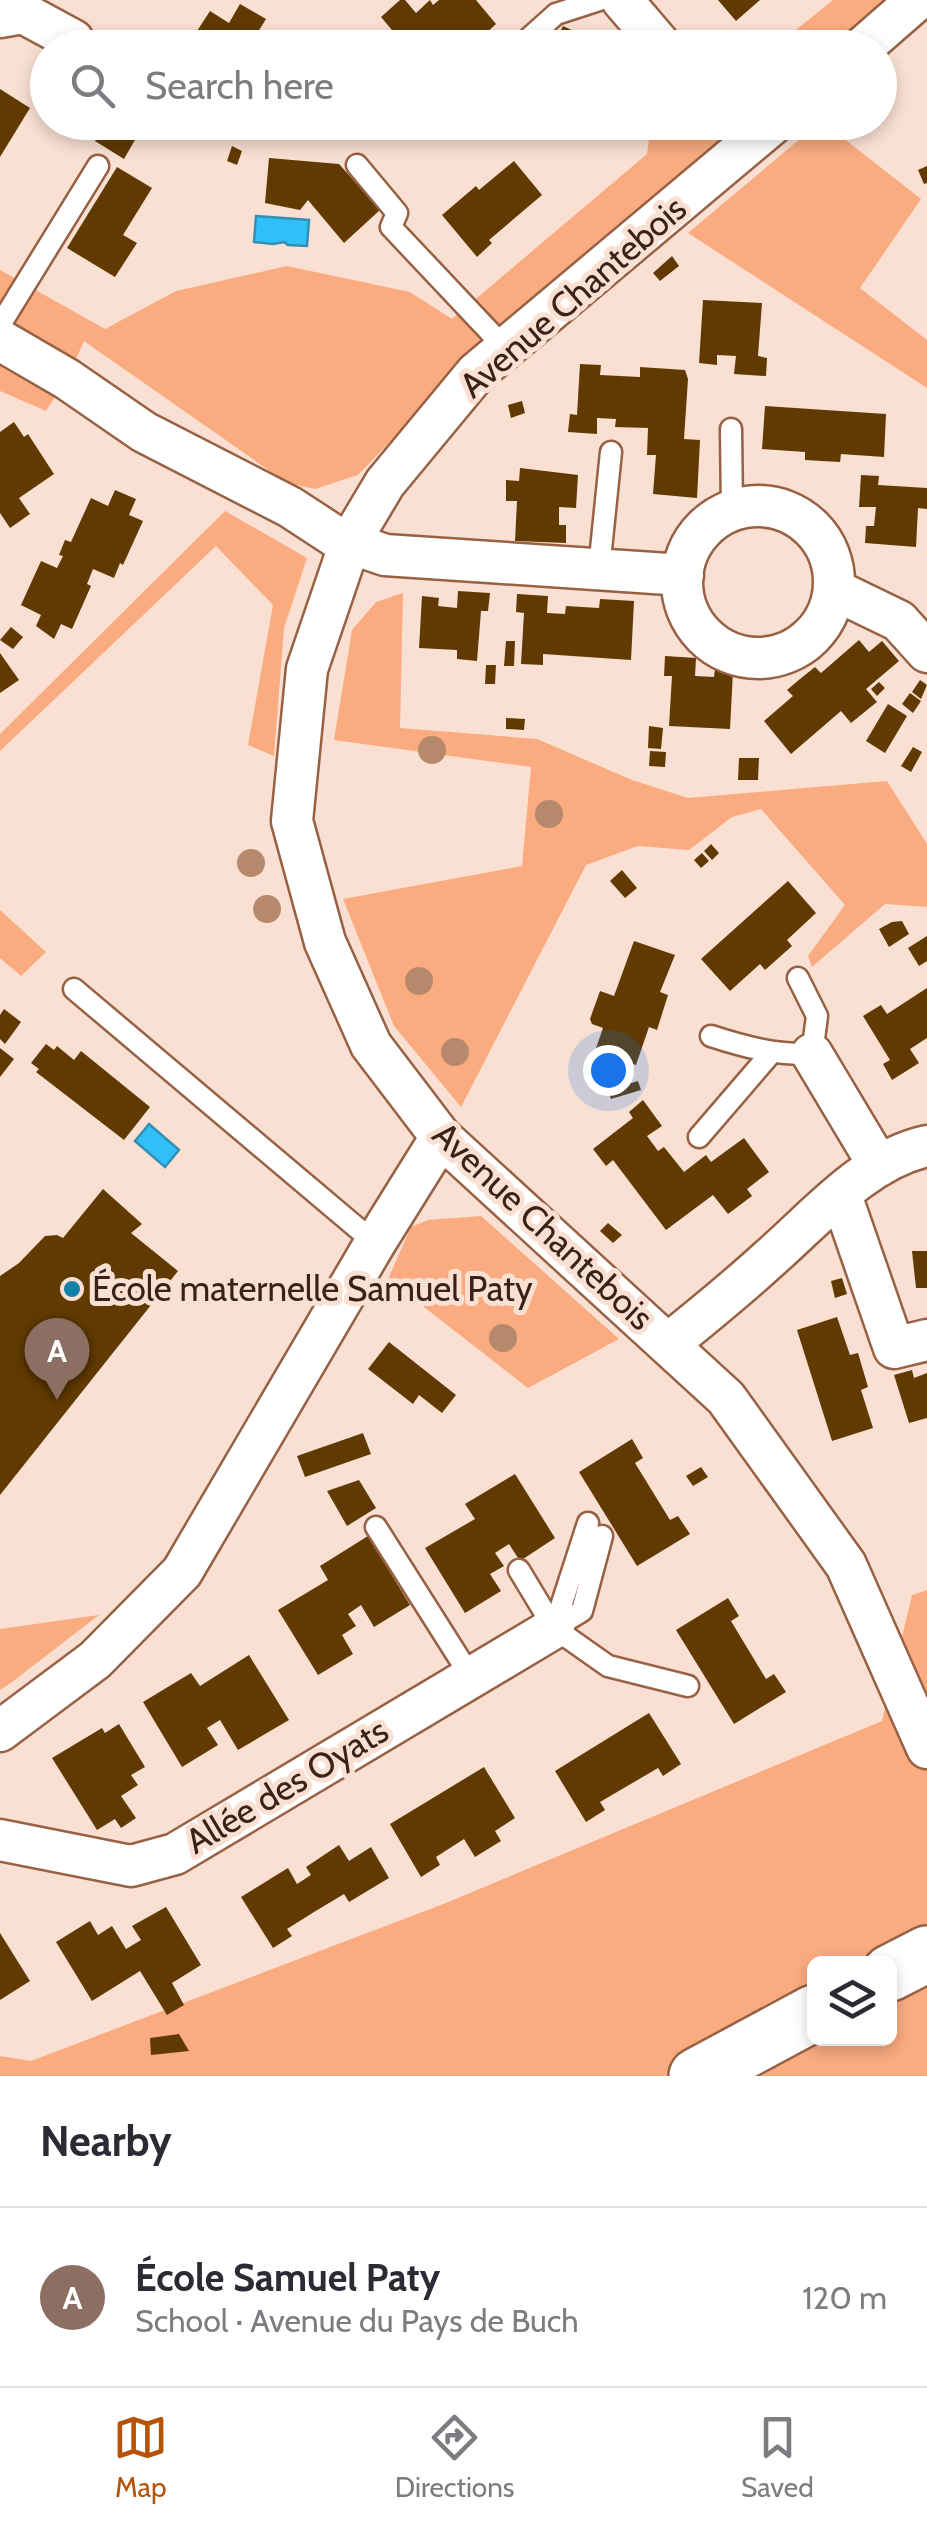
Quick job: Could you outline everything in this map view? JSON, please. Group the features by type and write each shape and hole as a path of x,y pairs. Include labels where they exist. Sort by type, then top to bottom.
{"main road":[{"path":"897,1970 927,1954"},
{"path":"697,2076 807,2018"}],"street":[{"path":"622,0 648,30"},
{"path":"881,30 912,1"},
{"path":"25,11 56,30"},
{"name":"Avenue Chantebois","path":"739,140 476,373 385,483 351,540 307,669 292,822 325,942 371,1045 442,1137 726,1398 846,1565 927,1748"},
{"path":"0,340 67,379 144,432 290,507 338,538 386,555 682,575"},
{"path":"758,506 782,510 805,522 822,541 833,564 835,590 827,615 812,637 790,652 764,658 738,656 714,644 696,626 684,601 682,575 688,554 698,536 732,511 758,506"},
{"path":"835,590 899,622 927,652"},
{"path":"812,1054 879,1166"},
{"path":"0,1731 94,1660 182,1572 375,1243 442,1137"},
{"path":"668,1344 722,1302 841,1195 900,1152 927,1146"},
{"path":"841,1195 894,1348 927,1340"},
{"name":"Allée des Oyats","path":"0,1840 131,1866 175,1854 554,1628"}],"lane":[{"path":"538,30 556,14 599,0"},
{"path":"357,165 397,213 391,227 506,348"},
{"path":"0,324 98,166"},
{"path":"731,429 732,511"},
{"path":"600,570 611,452"},
{"path":"711,1036 772,1052 812,1054 817,1016 798,978"},
{"path":"74,989 375,1243"},
{"path":"699,1137 772,1052"},
{"path":"376,1528 471,1678"},
{"path":"554,1628 582,1611 595,1530"},
{"path":"519,1570 554,1628 608,1666 688,1686"}],"shaded area":[{"path":"833,0 895,0 860,30 796,30"},
{"path":"649,140 732,140 481,348 358,475 315,489 287,483 84,341 67,379 46,411 0,391 0,270 105,329 176,291 287,266 410,292 452,319 647,154"},
{"path":"799,140 846,140 921,199 860,288 927,340 927,388 688,233"},
{"path":"225,511 307,558 284,628 274,756 248,745 273,605 216,546 0,751 0,734"},
{"path":"403,593 400,728 537,739 632,780 688,798 887,781 927,844 927,907 885,904 812,967 808,956 845,905 761,809 732,817 689,850 638,846 586,865 461,1107 394,1026 343,899 522,866 531,767 334,740 352,630 376,602"},
{"path":"0,910 46,952 21,976 0,958"},
{"path":"481,1216 619,1339 528,1388 388,1279 411,1227 428,1220"},
{"path":"927,1590 927,2076 0,2076 0,2056 31,2061 446,1903 882,1721 912,1595"},
{"path":"99,1615 12,1682 0,1690 0,1629"}],"water":[{"path":"256,216 309,220 307,246 254,242"},
{"path":"149,1124 179,1150 165,1167 135,1141"}],"building":[{"path":"400,0 405,0 416,13 430,0 433,5 439,0 476,0 496,24 490,30 392,30 381,17"},
{"path":"718,0 760,0 736,21"},
{"path":"240,4 266,19 259,30 198,30 210,11 229,23"},
{"path":"0,89 30,108 0,157"},
{"path":"96,140 135,140 124,159"},
{"path":"232,146 242,151 237,165 227,161"},
{"path":"269,158 339,164 380,210 344,243 308,200 300,210 265,203"},
{"path":"514,161 542,195 489,240 492,243 477,257 442,215"},
{"path":"927,166 927,183 924,184 918,170"},
{"path":"117,167 152,188 123,235 137,243 115,277 67,248"},
{"path":"672,256 679,266 660,281 653,273"},
{"path":"703,300 762,303 758,356 767,358 766,376 734,374 736,356 717,355 717,365 699,363"},
{"path":"580,364 601,365 600,375 640,377 640,367 685,370 688,379 684,439 700,440 697,498 653,494 656,455 647,455 648,428 615,427 616,419 597,418 597,434 568,432 570,414 577,415"},
{"path":"522,401 525,413 511,418 508,405"},
{"path":"765,406 886,414 884,457 841,454 840,462 805,460 805,452 762,449"},
{"path":"14,422 24,437 28,434 54,474 19,498 30,514 10,528 0,513 0,432"},
{"path":"520,468 578,475 576,508 559,507 559,525 566,525 566,543 515,541 517,501 506,501 506,480 519,481"},
{"path":"861,475 879,476 878,485 927,488 927,509 918,508 916,547 865,543 866,526 874,526 876,507 859,507"},
{"path":"115,490 136,499 129,515 143,521 114,578 93,569 87,584 91,586 72,629 61,624 54,639 36,626 41,615 21,605 41,561 57,568 65,540 71,542 91,498 108,506"},
{"path":"458,591 490,593 488,611 481,611 477,661 457,659 457,650 419,648 422,596 439,598 438,606 457,608"},
{"path":"517,594 548,596 547,613 565,614 566,606 599,608 600,599 634,601 631,660 543,654 543,665 521,664 524,613 516,612"},
{"path":"11,627 23,637 13,649 0,640"},
{"path":"859,640 869,652 882,641 899,661 866,689 877,702 851,723 841,711 791,754 764,721 793,696 787,690 815,667 821,673"},
{"path":"506,641 515,641 514,666 504,666"},
{"path":"0,653 19,680 0,693"},
{"path":"665,656 696,658 695,676 714,677 715,669 733,671 730,729 669,726 672,676 664,676"},
{"path":"486,665 496,665 495,684 485,684"},
{"path":"920,680 927,685 921,699 912,692"},
{"path":"879,682 885,688 877,696 871,689"},
{"path":"910,693 921,701 913,713 902,704"},
{"path":"888,704 907,716 885,753 866,741"},
{"path":"506,718 525,719 524,730 506,729"},
{"path":"649,726 663,728 661,749 648,748"},
{"path":"913,747 922,752 911,772 901,766"},
{"path":"650,751 666,752 665,767 649,766"},
{"path":"739,758 759,758 758,780 738,780"},
{"path":"711,844 719,853 712,860 704,851"},
{"path":"702,853 709,861 701,868 694,860"},
{"path":"622,870 637,888 625,898 610,881"},
{"path":"788,881 816,913 787,940 792,946 765,970 760,964 730,991 701,959"},
{"path":"902,921 909,934 889,947 879,929"},
{"path":"927,936 927,961 919,966 908,948"},
{"path":"634,941 675,955 660,992 668,995 657,1030 649,1027 636,1065 595,1051 603,1028 590,1019 600,991 614,996"},
{"path":"927,988 927,1038 910,1049 919,1063 892,1080 883,1064 890,1060 863,1016 881,1005 887,1014"},
{"path":"4,1009 21,1022 5,1044 0,1039 0,1015"},
{"path":"46,1044 54,1050 57,1046 74,1060 81,1051 150,1107 124,1140 36,1072 39,1069 31,1063"},
{"path":"0,1048 14,1059 0,1077"},
{"path":"638,1081 641,1090 611,1099 608,1090"},
{"path":"643,1100 662,1126 647,1136 658,1151 664,1147 684,1172 706,1155 711,1162 744,1138 769,1172 747,1189 752,1196 728,1214 713,1195 666,1230 613,1160 606,1166 593,1149 633,1118 629,1112"},
{"path":"103,1189 142,1224 131,1233 178,1271 0,1495 0,1276 45,1236 63,1238"},
{"path":"608,1223 622,1235 613,1243 600,1231"},
{"path":"912,1251 927,1251 927,1288 916,1288"},
{"path":"842,1278 847,1294 835,1298 831,1281"},
{"path":"837,1317 850,1355 858,1353 868,1387 861,1390 873,1428 832,1441 797,1330"},
{"path":"389,1342 456,1395 442,1413 419,1395 413,1404 368,1369"},
{"path":"912,1370 914,1378 927,1373 927,1418 909,1423 894,1375"},
{"path":"363,1433 371,1454 305,1477 297,1456"},
{"path":"632,1439 643,1458 635,1463 670,1520 678,1516 690,1534 637,1566 579,1472"},
{"path":"701,1467 708,1477 693,1486 686,1476"},
{"path":"515,1474 555,1538 520,1561 509,1544 495,1553 504,1566 490,1574 501,1591 465,1613 425,1548 475,1519 465,1504"},
{"path":"359,1480 376,1508 347,1526 327,1491"},
{"path":"368,1536 410,1605 374,1627 361,1605 348,1614 356,1626 342,1635 353,1654 318,1675 278,1610 328,1580 320,1566"},
{"path":"728,1598 739,1616 731,1621 766,1679 774,1674 786,1692 734,1724 676,1630"},
{"path":"249,1655 289,1720 238,1750 220,1720 207,1728 218,1745 182,1767 143,1702 191,1673 200,1686"},
{"path":"649,1713 681,1764 663,1776 658,1768 600,1802 605,1810 586,1822 555,1771"},
{"path":"119,1724 145,1767 131,1775 138,1785 121,1796 136,1818 121,1828 115,1819 97,1830 52,1758 102,1728 105,1733"},
{"path":"484,1767 515,1818 495,1831 501,1841 475,1857 464,1839 436,1857 440,1865 421,1877 390,1824"},
{"path":"339,1845 349,1861 371,1847 389,1878 349,1902 344,1894 314,1912 287,1929 292,1936 273,1948 241,1897 288,1868 297,1884 311,1875 306,1867"},
{"path":"166,1907 201,1965 172,1983 184,2005 167,2015 140,1971 92,2001 56,1942 90,1921 98,1935 112,1926 126,1949 141,1940 132,1926"},
{"path":"0,1933 30,1981 0,2000"},
{"path":"179,2034 189,2051 151,2055 150,2038"}],"place":[{"name":"École maternelle Samuel Paty","path":"72,1289"},
{"name":"École Samuel Paty","path":"57,1400"}]}
